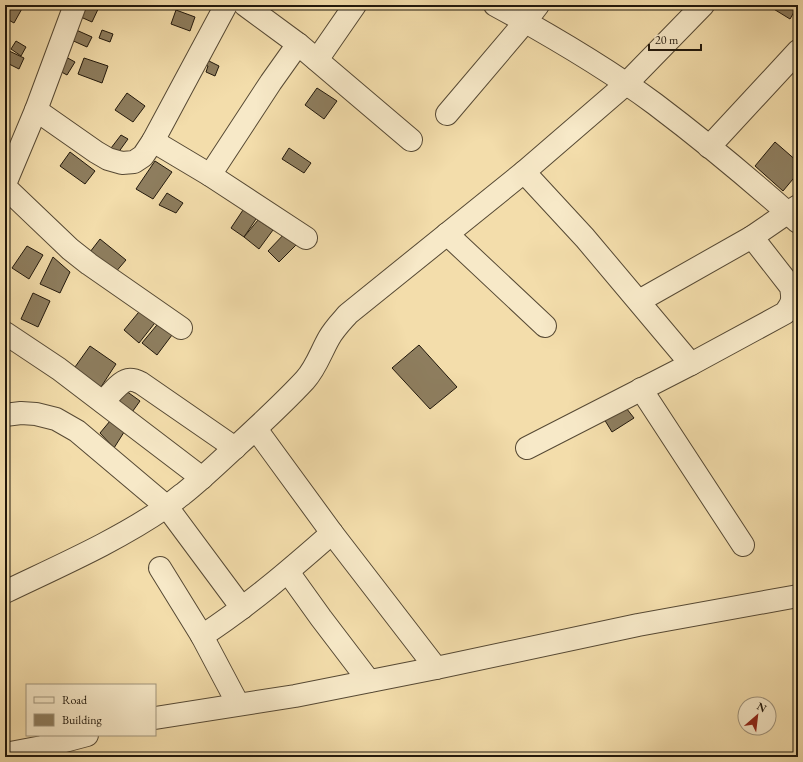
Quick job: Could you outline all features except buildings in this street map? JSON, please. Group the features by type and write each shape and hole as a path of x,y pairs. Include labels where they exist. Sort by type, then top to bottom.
{"street":[{"path":"75,5 36,110 7,175 70,249 89,264 181,328"},
{"path":"36,110 108,159 122,163 134,162 142,156 153,141 226,5"},
{"path":"245,5 298,44 411,140"},
{"path":"317,60 355,5"},
{"path":"495,5 532,13 580,55 626,84 654,104 794,214 639,301"},
{"path":"5,592 104,544 167,507 202,478 256,429 307,378 317,363 337,325 348,314 524,172 626,84 703,5"},
{"path":"447,114 532,13"},
{"path":"210,176 271,82 298,44"},
{"path":"709,147 798,51"},
{"path":"153,141 306,238"},
{"path":"524,172 585,238 691,364"},
{"path":"447,234 545,326"},
{"path":"527,448 691,364 777,318 785,312 791,305 791,287 752,237"},
{"path":"5,333 59,369 202,478"},
{"path":"103,402 118,386 129,380 134,380 141,383 235,448"},
{"path":"642,389 743,545"},
{"path":"5,415 21,412 56,418 77,431 167,507 242,608"},
{"path":"256,429 332,533 436,668"},
{"path":"202,636 221,624 288,572 332,533"},
{"path":"160,568 202,636 238,704"},
{"path":"288,572 369,682"},
{"path":"156,718 295,696 369,682 638,626 798,596"},
{"path":"5,754 42,747 83,736"}]}
